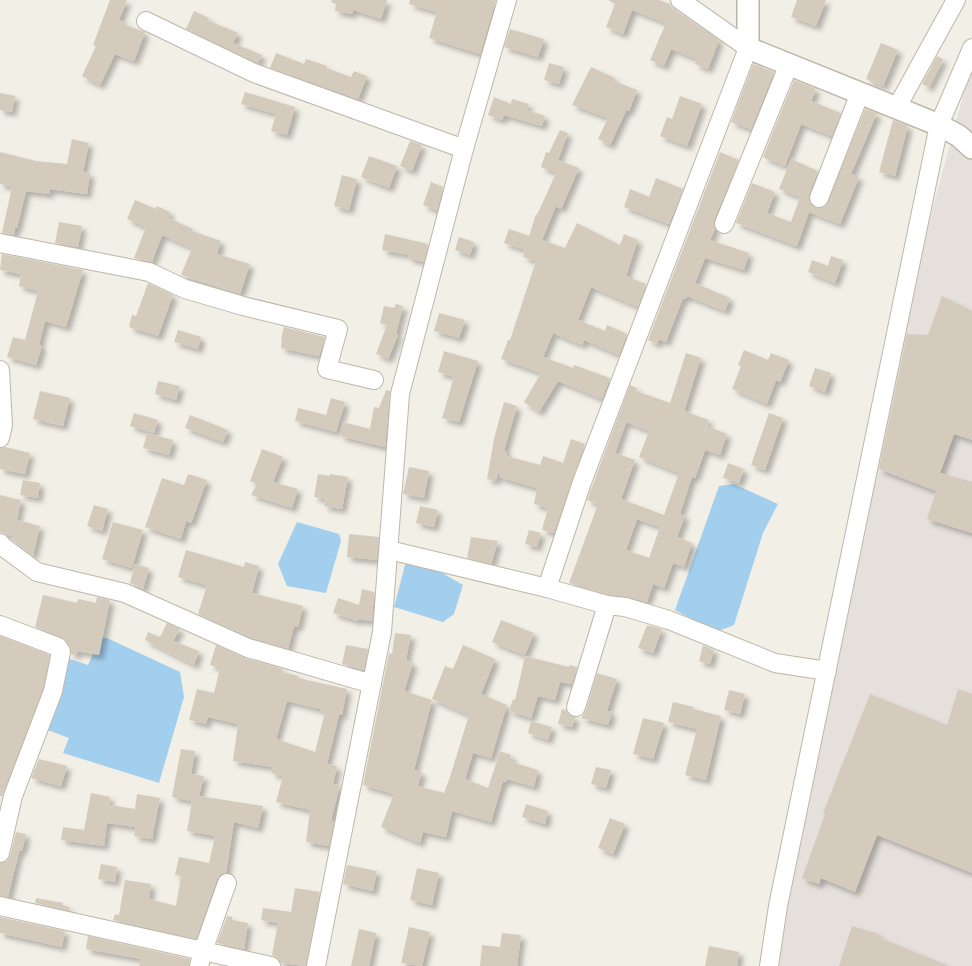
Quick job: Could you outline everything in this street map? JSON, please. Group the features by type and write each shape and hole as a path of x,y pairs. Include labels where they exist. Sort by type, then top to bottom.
{"street":[{"path":"316,966 382,632 400,394 464,149 507,0"},
{"path":"680,0 748,48 939,125 959,136 972,148"},
{"path":"547,588 582,482 748,48 748,0"},
{"path":"897,107 956,0"},
{"path":"146,21 254,74 464,149"},
{"path":"769,966 778,906 939,125 972,48"},
{"path":"724,224 789,64"},
{"path":"819,198 860,93"},
{"path":"0,243 149,272 185,290 338,329 327,369 374,380"},
{"path":"0,370 3,425 0,438"},
{"path":"0,543 37,572 125,593 248,648 372,684"},
{"path":"389,550 547,588 607,605 625,607 669,620 775,663 827,671"},
{"path":"576,707 607,605"},
{"path":"0,625 58,647 61,652 52,691 13,796 0,853"},
{"path":"201,958 227,883"},
{"path":"0,906 201,958 271,966"}],"shaded area":[{"path":"972,63 972,966 763,966 846,531"}],"water":[{"path":"734,484 778,504 763,533 734,625 716,632 675,610 719,486"},
{"path":"297,522 339,534 341,541 326,593 287,586 278,564"},
{"path":"411,561 432,567 463,585 454,614 443,622 394,607 405,565"},
{"path":"101,638 107,638 180,672 184,697 159,783 63,753 69,738 45,729 67,658 88,665"}],"building":[{"path":"110,0 127,0 119,20 126,23 125,25 145,32 134,61 115,54 100,85 82,76 96,46 93,45"},
{"path":"332,0 387,0 381,19 353,10 352,14 335,11 336,4 331,2"},
{"path":"410,0 496,0 480,54 429,38 437,12 409,4"},
{"path":"608,0 659,0 670,4 672,8 719,40 708,69 695,64 697,59 671,49 664,66 650,60 666,23 632,10 623,34 606,27 615,4"},
{"path":"797,0 826,0 816,26 791,17"},
{"path":"194,11 209,18 207,20 238,33 233,43 262,55 258,63 186,29"},
{"path":"510,29 544,39 538,57 504,47"},
{"path":"881,43 898,50 883,86 866,79"},
{"path":"276,53 304,64 306,59 351,77 354,71 367,76 358,99 270,68"},
{"path":"937,56 943,59 929,87 922,84"},
{"path":"549,63 564,67 559,84 544,80"},
{"path":"753,64 774,72 751,129 731,122"},
{"path":"591,67 615,78 614,81 637,90 629,111 626,111 610,145 598,139 608,118 572,105"},
{"path":"794,80 816,89 811,101 841,113 832,136 801,124 785,166 763,157"},
{"path":"245,92 295,107 287,135 271,131 276,114 241,104"},
{"path":"0,93 15,96 12,112 0,110"},
{"path":"680,96 702,104 687,146 660,136 667,117 672,119"},
{"path":"494,97 511,104 512,99 529,104 527,110 545,116 542,126 504,115 502,120 488,115"},
{"path":"865,109 877,113 851,174 859,177 840,224 809,212 797,246 736,223 752,183 775,192 767,213 791,222 800,197 779,189 791,159 818,171 809,194 809,200 811,205 816,208 826,206"},
{"path":"893,120 908,126 895,176 879,172"},
{"path":"560,130 568,133 558,160 579,168 561,209 556,206 542,240 565,248 577,223 620,245 624,234 638,240 626,276 646,284 638,307 591,287 578,320 605,331 607,325 627,334 619,355 584,340 582,345 553,333 543,357 573,368 574,365 610,378 602,399 558,381 539,412 524,402 541,373 501,359 508,340 510,340 536,261 523,257 525,250 504,243 509,229 529,236 536,214 556,173 541,167 546,152 549,153"},
{"path":"72,139 89,143 83,172 90,173 87,194 50,189 49,194 26,191 14,235 2,233 12,187 0,184 0,152 36,161 67,164"},
{"path":"410,141 422,145 412,171 400,166"},
{"path":"720,152 739,160 714,220 715,229 710,240 749,253 744,270 705,258 695,283 730,298 725,311 687,296 686,299 683,298 666,342 659,339 657,344 648,340"},
{"path":"369,156 397,166 389,188 361,177"},
{"path":"342,175 357,179 349,210 334,206"},
{"path":"656,178 683,189 669,224 624,207 630,189 649,197"},
{"path":"431,182 443,187 437,210 423,205"},
{"path":"135,200 156,209 157,206 170,212 168,218 193,229 192,231 221,241 217,254 250,264 240,294 181,275 192,248 162,235 152,262 134,258 146,227 127,219"},
{"path":"59,222 82,226 78,247 55,243"},
{"path":"385,234 428,244 424,262 408,258 409,255 382,250"},
{"path":"459,237 474,242 470,255 455,250"},
{"path":"2,254 83,270 66,327 45,321 39,345 42,346 36,365 7,357 13,337 25,340 38,291 19,286 21,274 0,270"},
{"path":"831,256 843,260 835,283 808,272 812,260 828,266"},
{"path":"148,283 173,295 158,336 129,327 132,315 136,316"},
{"path":"942,296 972,311 972,440 954,434 940,473 972,482 972,533 927,519 936,491 879,469 907,334 928,335"},
{"path":"396,304 403,306 396,334 398,335 388,359 376,354 387,325 380,323 384,306 394,308"},
{"path":"439,313 465,320 459,338 434,331"},
{"path":"284,327 325,337 319,356 281,348"},
{"path":"178,330 201,337 198,349 174,342"},
{"path":"744,350 768,360 771,353 789,360 780,382 776,380 767,404 732,389 741,366 738,365"},
{"path":"444,351 478,361 459,422 442,418 454,377 438,372"},
{"path":"686,353 701,358 684,411 709,420 707,426 727,434 720,455 705,450 695,478 692,477 680,514 685,516 677,537 692,543 684,567 673,563 664,588 653,584 647,602 609,595 569,583 598,504 587,500 630,385 637,388 636,391 670,403","holes":["626,422 649,431 639,457 679,473 664,515 621,499 635,460 615,453","637,519 660,527 649,558 626,550"]},
{"path":"815,368 831,373 825,392 809,386"},
{"path":"158,381 180,386 176,400 155,394"},
{"path":"386,390 390,391 385,447 340,436 343,422 370,429 374,407 379,408"},
{"path":"40,391 70,398 63,426 33,419"},
{"path":"331,398 345,402 336,432 295,421 298,408 326,415"},
{"path":"504,402 517,406 504,451 507,451 506,456 540,465 543,456 563,463 571,439 585,444 554,533 542,530 548,508 534,504 537,488 499,477 500,474 498,474 496,481 487,479 494,439"},
{"path":"134,413 158,420 154,433 130,426"},
{"path":"769,413 783,418 765,470 751,465"},
{"path":"190,415 228,430 223,442 185,428"},
{"path":"147,433 173,440 169,455 143,448"},
{"path":"5,447 30,453 25,474 0,469 0,448"},
{"path":"262,449 283,457 273,482 298,489 292,508 251,495 257,484 250,481"},
{"path":"728,463 744,469 739,483 723,478"},
{"path":"409,467 429,471 424,498 403,494"},
{"path":"188,474 207,480 191,523 186,521 181,539 145,527 162,478 184,485"},
{"path":"318,474 348,477 342,509 324,506 325,499 314,497"},
{"path":"23,480 40,483 38,498 20,495"},
{"path":"0,495 21,500 17,520 40,526 33,556 13,541 14,537 0,532"},
{"path":"94,505 108,509 102,531 87,526"},
{"path":"420,506 438,510 434,527 416,523"},
{"path":"113,522 143,530 132,568 102,559"},
{"path":"529,530 541,533 537,547 525,544"},
{"path":"349,534 379,537 377,560 347,557"},
{"path":"471,537 498,541 491,564 467,558"},
{"path":"186,550 244,567 245,562 259,566 252,593 303,606 298,627 294,626 288,649 252,638 198,614 207,585 178,577"},
{"path":"135,564 149,568 143,589 130,583"},
{"path":"362,589 374,592 372,621 358,619 358,621 333,613 338,598 359,605"},
{"path":"43,595 77,603 78,599 96,603 97,597 110,600 99,655 77,651 76,655 71,654 70,647 62,637 35,627"},
{"path":"501,620 534,633 525,655 492,642"},
{"path":"167,623 180,629 173,641 199,651 194,665 145,640 148,632 160,637"},
{"path":"647,625 662,629 653,653 638,648"},
{"path":"395,633 411,635 406,660 413,663 404,691 432,700 414,770 422,772 418,786 444,793 469,715 432,699 445,666 453,669 463,645 495,659 481,694 507,705 491,758 473,753 465,779 488,788 500,751 511,755 512,762 538,770 534,787 507,779 506,782 503,781 491,822 452,811 446,837 423,832 420,843 381,827 394,794 363,785 389,653 392,654"},
{"path":"0,636 50,655 43,688 2,796 0,796"},
{"path":"216,645 245,658 283,669 282,672 299,676 298,678 347,689 342,715 339,715 327,764 337,766 333,784 340,785 331,821 334,821 329,846 306,842 310,810 276,802 283,776 271,773 273,767 233,761 238,724 208,717 206,724 189,720 197,689 214,693 220,668 210,665","holes":["287,701 320,709 320,711 325,712 315,752 276,739"]},
{"path":"346,645 368,649 364,670 342,664"},
{"path":"703,645 714,650 710,664 699,661"},
{"path":"525,656 569,667 569,665 577,667 572,684 560,682 555,700 538,696 531,718 509,711 513,699 515,700"},
{"path":"597,673 617,679 607,711 612,712 608,725 581,718 586,710"},
{"path":"958,689 972,694 972,873 877,835 855,892 821,878 819,884 802,878 825,814 823,813 870,694 947,725"},
{"path":"729,690 745,694 740,714 724,710"},
{"path":"673,702 721,716 706,780 685,775 697,729 668,722"},
{"path":"562,709 575,717 572,727 558,724"},
{"path":"643,718 664,723 653,759 633,754"},
{"path":"531,721 552,727 548,740 528,733"},
{"path":"181,749 195,751 191,774 204,776 199,796 263,806 258,828 234,822 226,873 220,875 217,879 196,939 113,920 115,914 119,915 125,880 151,884 149,899 176,906 181,876 175,875 179,857 209,863 215,836 187,831 192,801 172,797"},
{"path":"39,759 67,766 61,786 31,778"},
{"path":"596,767 611,770 606,788 591,784"},
{"path":"91,793 110,797 109,805 135,809 137,794 160,798 152,839 134,836 136,827 107,823 104,846 61,840 63,827 84,830"},
{"path":"526,804 548,811 545,824 522,817"},
{"path":"610,818 625,824 613,854 598,848"},
{"path":"16,832 26,834 22,851 19,851 8,897 0,896 0,863 7,861 10,856"},
{"path":"101,864 117,867 115,882 98,879"},
{"path":"347,865 377,871 373,891 343,884"},
{"path":"417,868 439,873 432,905 410,900"},
{"path":"295,888 320,892 306,966 281,963 278,958 272,955 278,923 261,920 263,908 291,912"},
{"path":"36,898 63,903 62,905 69,907 69,910 35,903"},
{"path":"227,916 232,917 232,920 248,923 244,949 217,943"},
{"path":"0,917 65,931 62,947 0,933"},
{"path":"852,926 879,934 878,937 949,966 839,966"},
{"path":"409,927 430,932 422,966 401,963"},
{"path":"359,929 376,933 369,966 351,966"},
{"path":"502,933 521,935 517,966 480,966 482,945 500,947"},
{"path":"88,936 190,959 188,966 139,966 141,959 86,949"},
{"path":"709,946 739,952 737,966 705,966"}]}
